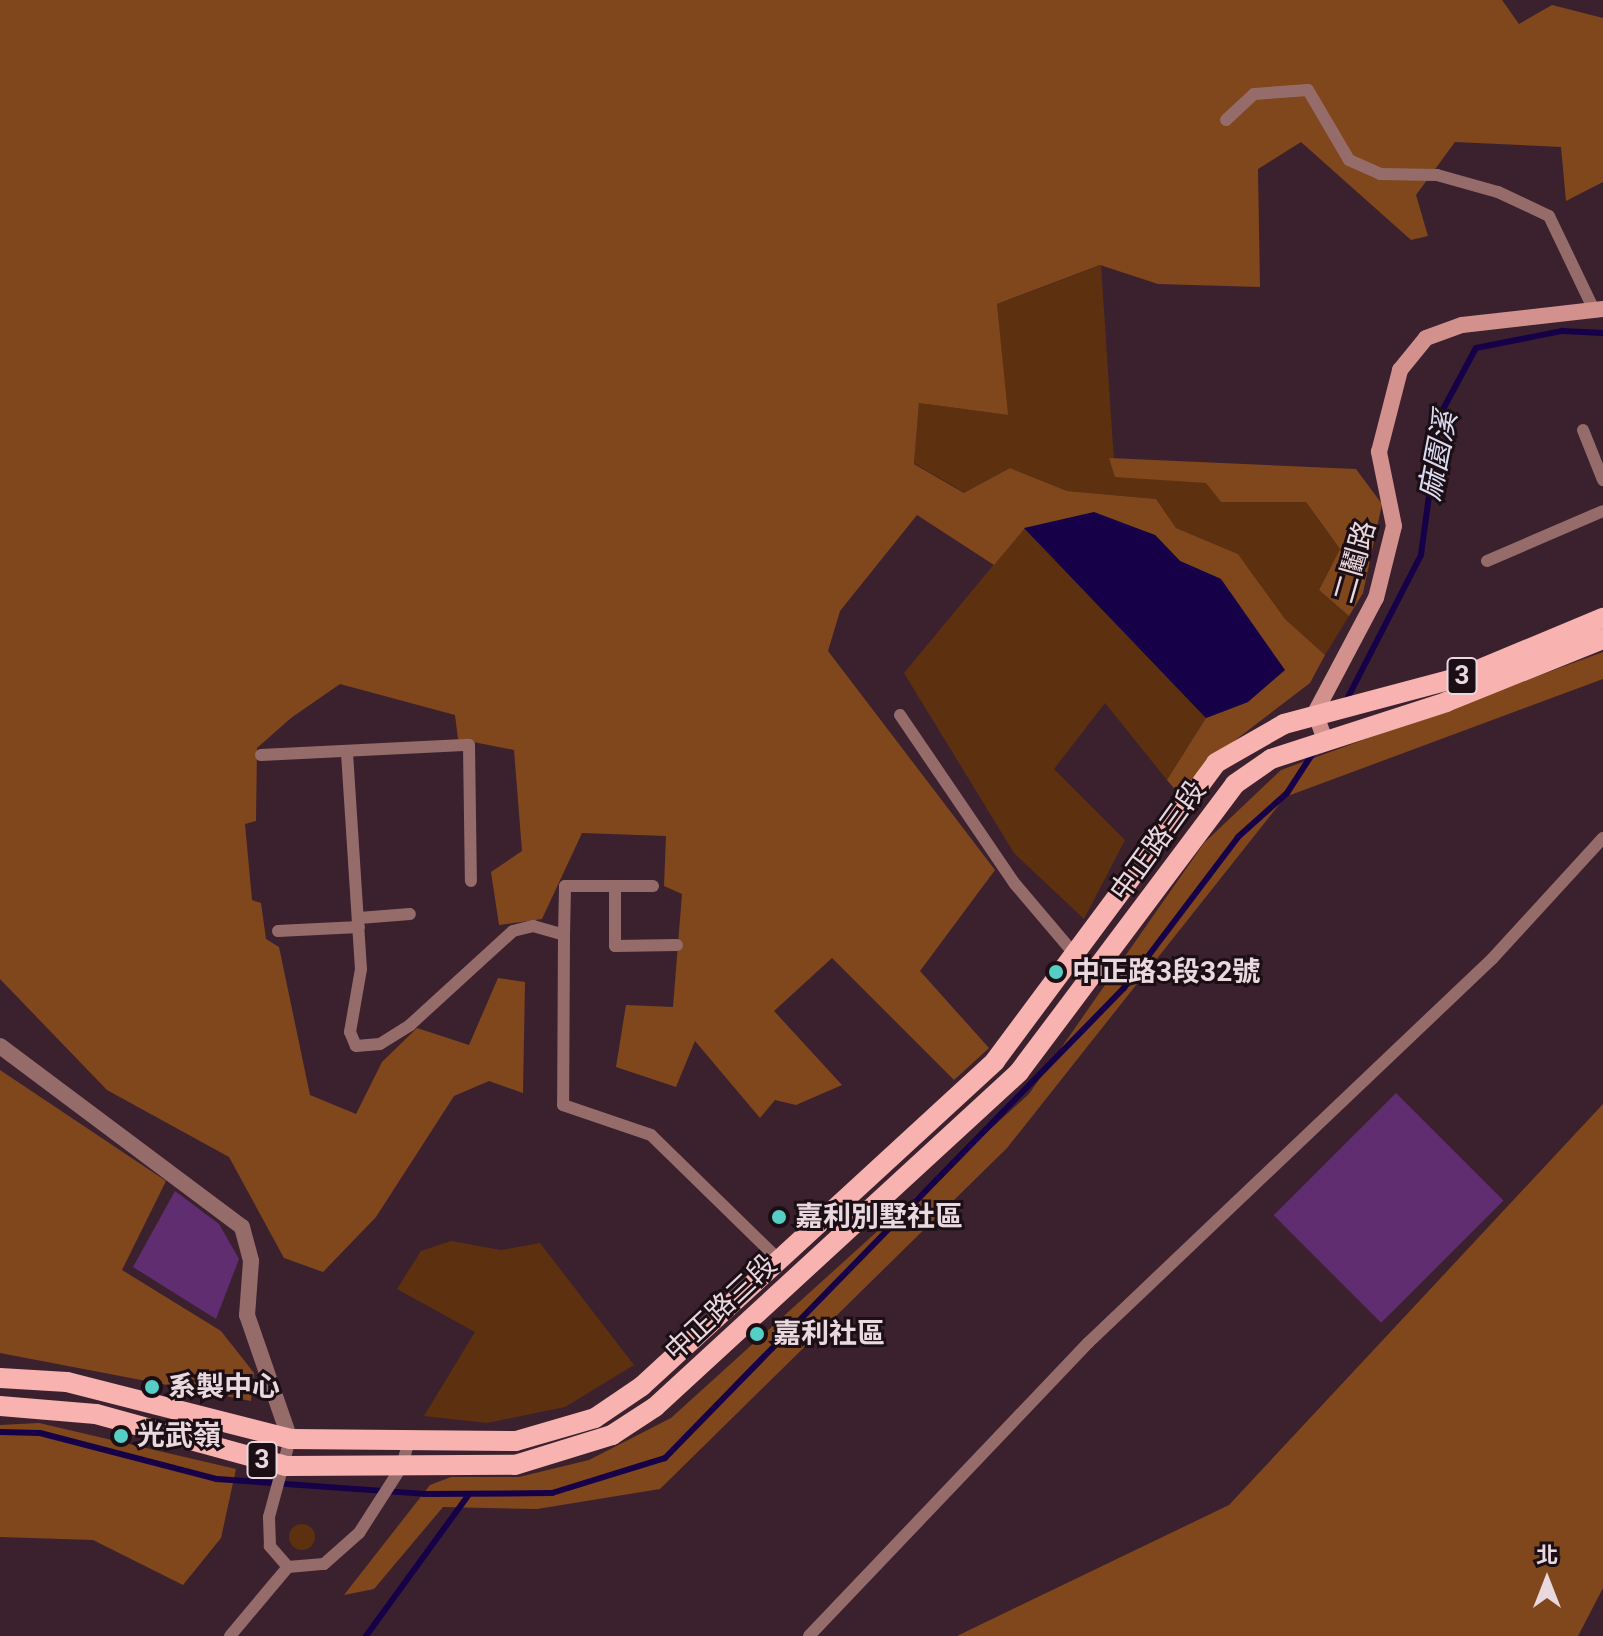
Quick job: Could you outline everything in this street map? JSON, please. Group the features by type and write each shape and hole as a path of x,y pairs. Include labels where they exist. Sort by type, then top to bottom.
{"main road":[{"name":"3","path":"1315,713 1461,677 1603,618"},
{"name":"3","path":"1325,740 1446,702 1603,639"},
{"name":"中正路三段","path":"0,1378 67,1382 290,1439 408,1444 516,1441 595,1418 642,1386 995,1061 1077,957 1216,763 1315,713"},
{"name":"中正路三段","path":"0,1406 96,1414 286,1466 515,1465 565,1456 655,1407 1019,1072 1235,784 1271,759 1325,740"}],"street":[{"name":"二鬮路","path":"1315,713 1376,598 1394,526 1379,452 1400,370 1426,338 1462,325 1598,309"},
{"path":"1315,713 1325,740"},
{"path":"0,1046 242,1227 251,1261 247,1315 290,1439"}],"lane":[{"path":"1226,120 1254,94 1308,90 1349,160 1380,174 1467,183 1549,216 1598,309"},
{"path":"1583,430 1603,480"},
{"path":"1487,561 1603,511"},
{"path":"900,715 1015,884 1077,957"},
{"path":"261,755 469,745 471,881"},
{"path":"347,753 359,922 350,1032 366,1048 410,1025 513,931 533,926 564,935"},
{"path":"809,1636 1088,1343 1492,959 1603,838"},
{"path":"653,886 565,886 563,1105 651,1135 779,1260"},
{"path":"615,886 615,946 677,945"},
{"path":"278,931 410,914"},
{"path":"288,1567 270,1546 269,1517 286,1466 290,1439"},
{"path":"230,1636 288,1567 324,1564 359,1533 402,1466 408,1444"}],"shaded area":[{"path":"0,0 1502,0 1519,24 1552,5 1603,18 1603,182 1566,201 1561,147 1455,142 1416,195 1428,236 1411,240 1301,142 1258,169 1260,287 1158,284 1100,265 997,304 1008,415 919,403 914,464 964,493 1010,468 1067,491 1156,499 1176,528 1238,554 1285,619 1325,655 1310,683 1212,758 1178,793 1167,780 1206,718 1248,702 1221,579 1180,561 1155,535 1025,528 994,565 917,515 840,611 828,651 995,870 920,971 989,1048 954,1080 832,958 774,1011 842,1085 796,1105 775,1100 760,1118 695,1041 676,1087 616,1067 626,1005 673,1007 682,894 664,886 666,836 582,833 542,919 499,925 491,872 522,851 514,750 458,739 455,715 340,684 291,718 257,748 256,821 245,824 252,900 261,903 266,939 279,947 310,1095 356,1114 382,1062 417,1028 469,1045 498,978 525,982 523,1093 489,1081 454,1096 376,1217 323,1272 284,1258 229,1157 107,1090 0,979"},
{"path":"1101,265 1115,476 1207,483 1221,502 1306,502 1340,549 1319,590 1349,616 1325,655 1285,619 1238,554 1176,528 1156,499 1067,491 1010,468 965,493 914,463 919,403 1007,415 997,304"},
{"path":"1109,458 1356,469 1382,504 1363,593 1349,616 1319,590 1340,549 1306,502 1221,502 1206,483 1115,477"},
{"path":"1094,512 1155,535 1180,561 1221,579 1285,670 1248,702 1206,718 1024,528"},
{"path":"1024,528 1206,718 1167,780 1105,703 1054,769 1125,840 1084,919 1014,853 904,673"},
{"path":"1603,652 1603,679 1285,797 1007,1148 660,1489 537,1509 443,1507 374,1589 344,1595 430,1485 451,1477 519,1477 589,1460 671,1418 1029,1094 1204,843 1281,770"},
{"path":"0,1070 166,1181 122,1270 221,1331 254,1373 251,1401 0,1353"},
{"path":"1603,1104 1603,1588 1578,1636 957,1636 1229,1505"},
{"path":"451,1241 501,1250 540,1243 634,1365 565,1407 487,1423 424,1416 475,1332 397,1289 421,1251"},
{"path":"39,1423 236,1469 221,1538 183,1585 93,1540 0,1537 0,1425"},
{"path":"302,1524 311,1528 315,1537 311,1546 302,1550 293,1546 289,1537 293,1528"}],"building":[{"path":"1396,1093 1503,1200 1381,1323 1274,1215"},
{"path":"175,1191 219,1224 239,1259 216,1319 133,1267"}],"waterway":[{"name":"麻園溪","path":"1345,703 1421,555 1440,415 1476,348 1562,331 1603,333"},
{"path":"0,1432 40,1433 217,1479 424,1494 552,1493 665,1458 1124,988 1238,837 1287,793 1313,753"},
{"path":"366,1636 469,1494"}],"place":[{"name":"中正路3段32號","path":"1056,972"},
{"name":"嘉利別墅社區","path":"779,1217"},
{"name":"嘉利社區","path":"757,1334"},
{"name":"系製中心","path":"152,1387"},
{"name":"光武嶺","path":"121,1436"}]}
